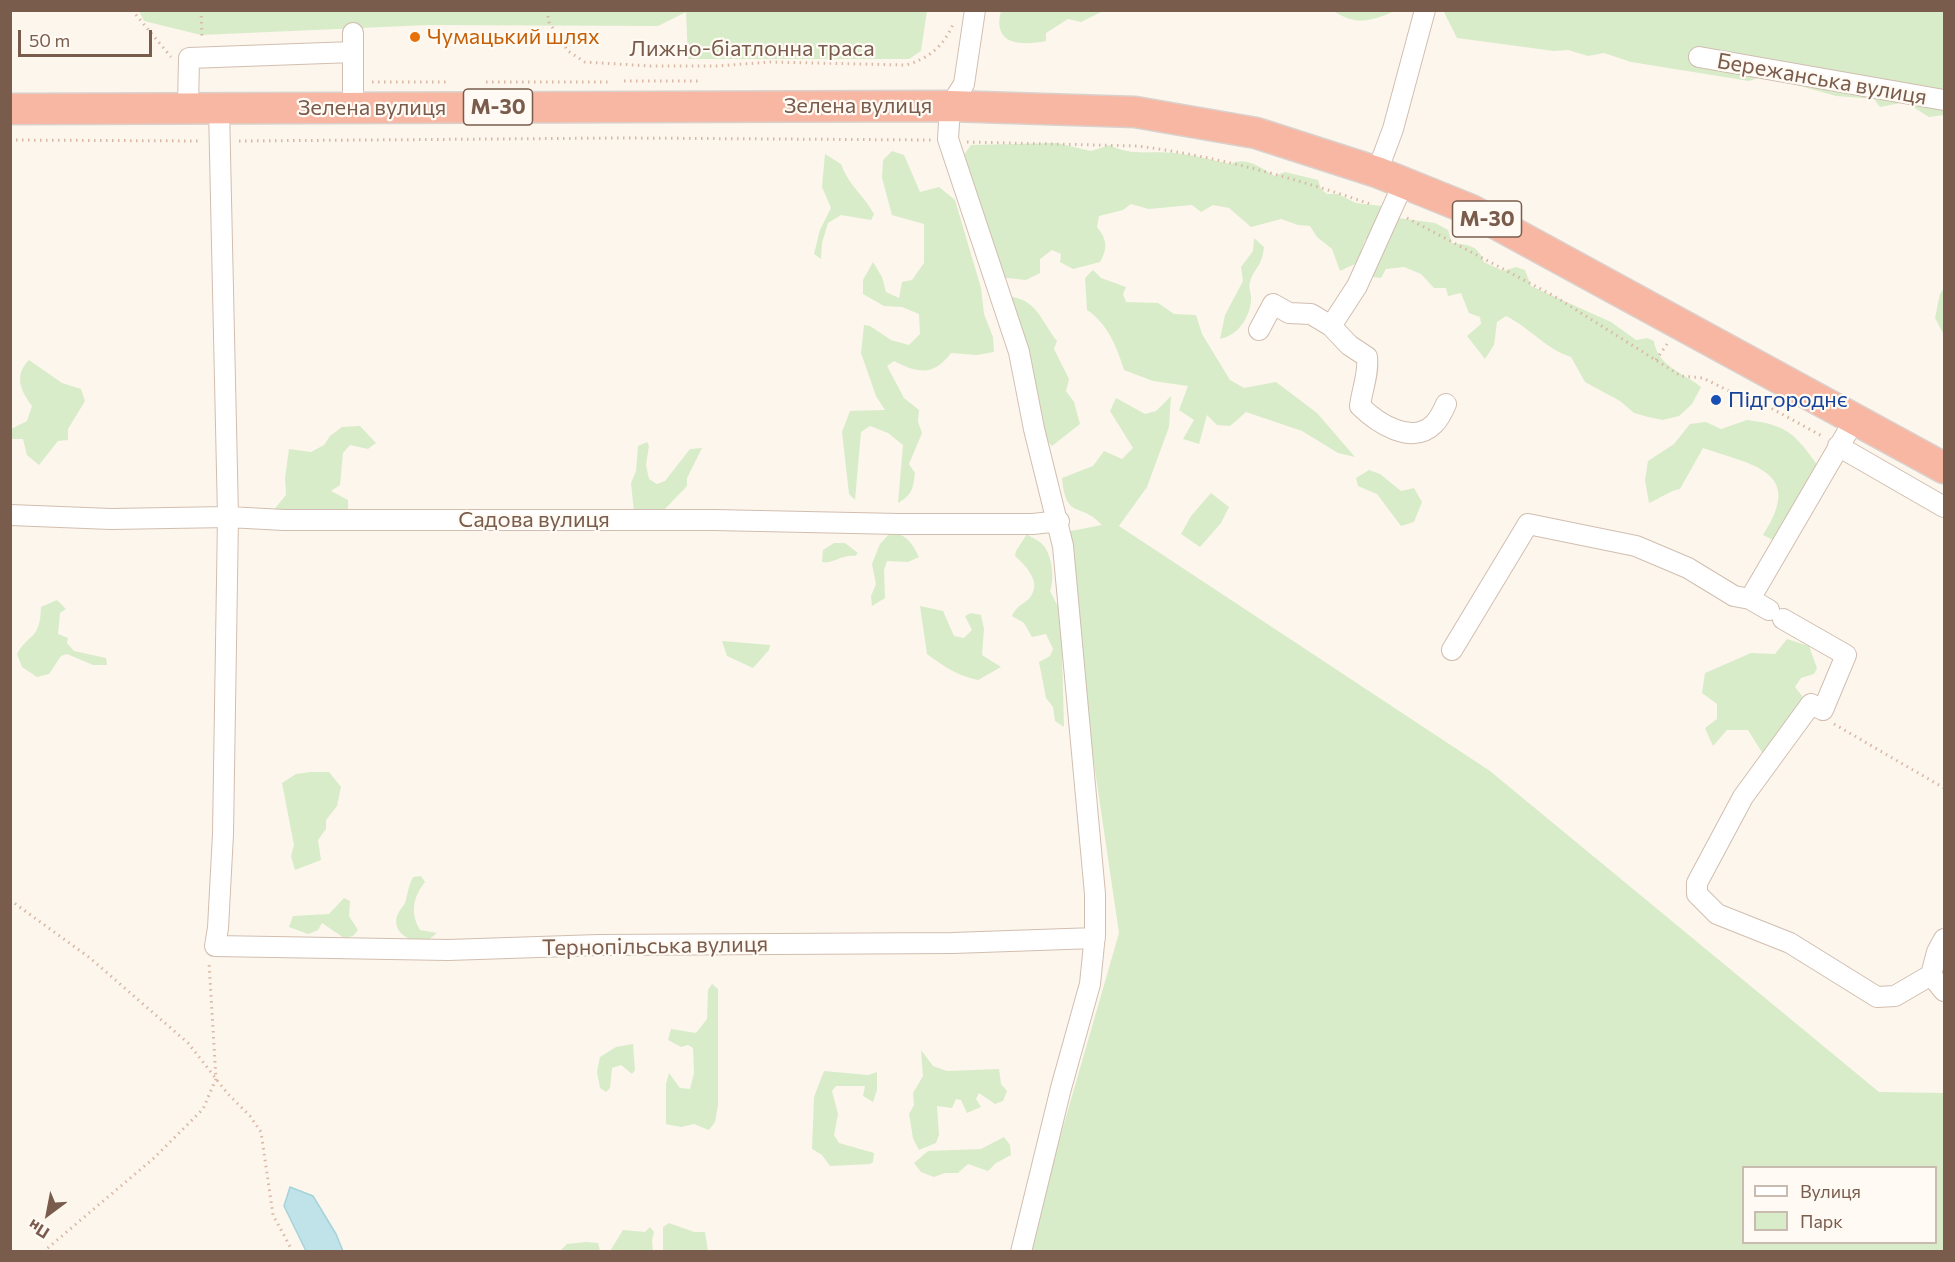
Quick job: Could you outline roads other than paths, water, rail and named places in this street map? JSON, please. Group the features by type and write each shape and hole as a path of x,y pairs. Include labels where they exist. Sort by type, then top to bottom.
{"highway":[{"name":"Зелена вулиця","path":"10,109 188,93 219,108 950,106 1135,112 1256,133 1391,177"},
{"name":"М-30","path":"1391,177 1471,210 1944,468"}],"street":[{"path":"975,10 964,84 950,106 948,139 1019,352 1034,429 1059,521 1095,894 1095,938 1090,984 1021,1251"},
{"path":"1331,326 1357,286 1391,177 1393,129 1425,10"},
{"path":"188,93 189,58 353,43 352,108"},
{"name":"Бережанська вулиця","path":"1699,57 1944,100"},
{"path":"219,108 228,517"},
{"path":"1259,330 1273,304 1289,313 1311,314 1331,326 1349,345 1367,357 1368,371 1362,388 1360,406 1372,418 1391,428 1413,434 1426,430 1436,423 1446,404"},
{"path":"1750,599 1855,419"},
{"path":"1838,446 1944,507"},
{"name":"Садова вулиця","path":"10,515 111,519 228,517 295,520 714,520 899,524 1059,521"},
{"name":"Тернопільська вулиця","path":"228,517 223,834 215,946 447,950 599,945 953,943 1095,938"},
{"path":"1452,651 1528,524 1636,546 1688,568 1734,596 1750,599 1846,655 1823,710 1811,705 1743,797 1697,883 1697,894 1717,914 1790,943 1877,997 1895,996 1931,975 1944,939"},
{"path":"1931,975 1944,991"}],"water":[{"path":"290,1187 313,1196 336,1234 343,1251 306,1251 284,1206"}],"place":[{"name":"Чумацький шлях","path":"415,37"},
{"name":"Підгороднє","path":"1716,400"}]}
